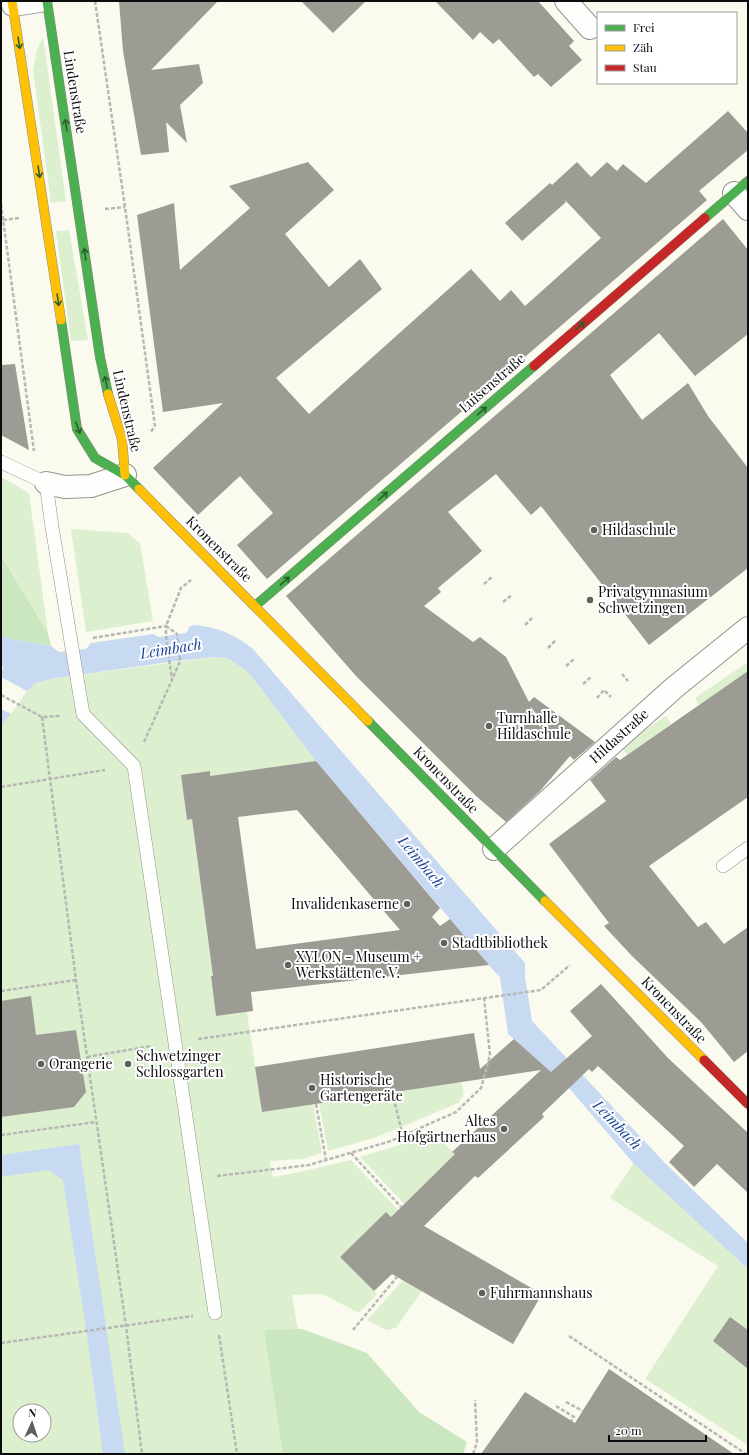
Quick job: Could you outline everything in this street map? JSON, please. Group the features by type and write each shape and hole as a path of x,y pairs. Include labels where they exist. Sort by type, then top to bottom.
{"street":[{"path":"9,4 40,1"},
{"name":"Lindenstraße","path":"47,1 100,357 109,398 122,439 125,474"},
{"path":"566,1 590,28"},
{"name":"Lindenstraße","path":"9,4 77,429 95,458 125,474"},
{"name":"Luisenstraße","path":"255,606 743,195"},
{"path":"46,483 65,487 91,486 125,474"},
{"name":"Kronenstraße","path":"125,474 494,849 748,1104"},
{"name":"Hildastraße","path":"494,849 675,687 748,628"}],"lane":[{"path":"1,462 46,483 83,714 134,766 216,1313"},
{"path":"723,866 748,848"}],"path":[{"path":"95,1 155,426 147,438"},
{"path":"1,204 34,452 46,483"},
{"path":"172,680 166,626 181,588 211,561"},
{"path":"484,584 494,576"},
{"path":"503,602 512,595"},
{"path":"525,624 533,617"},
{"path":"1,786 134,766 180,661 177,634 166,626 72,646"},
{"path":"548,648 556,640"},
{"path":"566,666 574,659"},
{"path":"622,674 628,681"},
{"path":"583,684 591,677"},
{"path":"597,698 604,690 611,697"},
{"path":"1,695 42,718 83,714"},
{"path":"42,718 76,980 126,1326 142,1454"},
{"path":"87,1057 176,1042 541,990 592,947"},
{"path":"1,991 76,980"},
{"path":"195,1179 309,1165 391,1141 456,1112 481,1088 490,1055 484,998"},
{"path":"392,1092 403,1136"},
{"path":"316,1104 326,1160"},
{"path":"1,1135 96,1122"},
{"path":"351,1153 401,1207"},
{"path":"353,1330 397,1277"},
{"path":"1,1343 216,1313 237,1454"},
{"path":"569,1336 746,1454"},
{"path":"473,1454 477,1443 475,1400"},
{"path":"566,1402 583,1411"},
{"path":"556,1406 574,1417 571,1421"}],"green space":[{"path":"43,36 66,201 51,203 33,70 37,50"},
{"path":"69,230 88,340 71,341 56,231"},
{"path":"1,477 29,493 48,633 1,554"},
{"path":"71,529 127,533 140,543 153,621 86,632"},
{"path":"1,555 48,633 51,646 11,639 1,635"},
{"name":"Schwetzinger Schlossgarten","path":"213,657 228,658 248,672 316,761 210,776 210,771 181,775 187,820 192,819 213,976 211,977 216,1016 247,1012 262,1112 313,1104 322,1153 302,1159 270,1161 273,1177 351,1160 398,1210 391,1217 386,1212 340,1257 377,1294 359,1313 322,1294 292,1295 318,1454 1,1454 1,677 27,691 36,683 50,679"},
{"path":"748,662 748,671 699,705 695,698"},
{"path":"666,716 671,724 627,755 621,746"},
{"path":"461,1082 464,1094 458,1103 377,1137 328,1151 319,1103"},
{"path":"435,1134 455,1154 404,1204 360,1157"},
{"path":"634,1163 748,1269 748,1445 645,1379 718,1266 610,1198"},
{"path":"403,1280 422,1291 396,1328 387,1330 367,1320"},
{"path":"302,1329 367,1353 419,1412 467,1442 463,1454 283,1454 264,1330"}],"water":[{"name":"Leimbach","path":"195,625 225,632 238,638 252,648 525,963 525,977 532,1021 666,1164 748,1243 748,1269 634,1164 569,1088 508,1034 500,977 316,761 248,672 228,658 213,657 50,679 36,683 27,691 11,714 1,725 1,671 3,669 1,663 1,635 11,639 51,646 59,652 86,649 91,643 153,634 159,637 186,633 190,626"},
{"path":"79,1144 125,1454 103,1454 88,1342 63,1180 48,1170 1,1177 1,1155"}],"pier":[{"path":"1,677 27,691 11,714 1,709"}],"building":[{"path":"119,1 218,1 151,70 199,64 203,83 180,105 187,143 166,122 169,152 141,155 123,51"},
{"path":"301,1 366,1 333,33"},
{"path":"435,1 538,1 574,41 569,46 582,60 551,87 538,74 534,77 499,39 493,44 480,32 473,40"},
{"path":"728,111 748,133 748,150 699,191 707,200 267,579 237,545 273,513 240,476 198,515 153,468 223,403 163,412 137,215 174,203 180,270 250,208 229,186 308,162 334,190 285,234 329,287 360,259 382,289 276,378 309,414 471,269 500,301 511,290 525,306 601,238 564,199 566,202 522,241 505,223 550,183 552,185 577,162 591,177 607,162 617,171 623,164 646,183"},
{"path":"723,219 748,250 748,334 695,376 659,333 610,375 642,420 688,383 708,416 748,468 748,568 649,645 541,506 531,515 496,474 448,512 482,551 438,588 441,592 424,606 473,642 480,637 506,657 529,702 534,697 595,742 574,760 570,756 540,791 506,822 476,796 356,676 286,596","holes":["530,706 543,722 540,727"]},
{"path":"15,364 29,450 1,435 1,365"},
{"path":"748,671 748,797 649,866 698,927 706,922 724,944 748,927 748,1051 734,1062 701,1022 632,956 604,926 609,923 549,844 606,801 590,780 616,757 620,760"},
{"name":"Invalidenkaserne","path":"316,761 440,908 432,917 440,926 450,919 489,965 251,992 253,1011 216,1016 211,976 213,976 192,819 187,820 181,775 210,771 210,776","holes":["297,810 400,930 256,949 238,817"]},
{"path":"601,984 668,1058 748,1133 748,1193 717,1164 694,1187 669,1162 684,1146 598,1066 592,1072 589,1069 542,1114 544,1117 478,1178 475,1176 424,1226 542,1294 513,1344 392,1274 374,1291 340,1257 386,1212 391,1217 455,1154 452,1152 541,1070 262,1112 255,1067 474,1033 480,1069 514,1039 551,1072 592,1036 570,1011"},
{"name":"Orangerie","path":"31,996 36,1035 76,1030 86,1092 74,1107 1,1117 1,1001"},
{"path":"730,1317 748,1330 748,1369 713,1341"},
{"path":"609,1369 734,1454 481,1454 525,1392 575,1423"}],"traffic: fast":[{"path":"47,1 100,357 108,394"},
{"path":"705,218 748,181"},
{"path":"61,320 77,429 95,458 125,475 139,489"},
{"path":"255,606 534,366"},
{"path":"368,721 545,901"}],"traffic: slow":[{"path":"12,1 61,320"},
{"path":"108,394 122,439 125,475"},
{"path":"139,489 368,721"},
{"path":"545,901 704,1060"}],"traffic: jam":[{"path":"534,366 705,218"},
{"path":"704,1060 748,1104"}],"place":[{"name":"Hildaschule","path":"594,530"},
{"name":"Privatgymnasium Schwetzingen","path":"590,600"},
{"name":"Turnhalle Hildaschule","path":"489,726"},
{"name":"Invalidenkaserne","path":"407,904"},
{"name":"Stadtbibliothek","path":"444,943"},
{"name":"XYLON - Museum + Werkstätten e. V.","path":"288,965"},
{"name":"Orangerie","path":"41,1064"},
{"name":"Schwetzinger Schlossgarten","path":"128,1064"},
{"name":"Historische Gartengeräte","path":"312,1088"},
{"name":"Altes Hofgärtnerhaus","path":"504,1129"},
{"name":"Fuhrmannshaus","path":"482,1293"}]}
